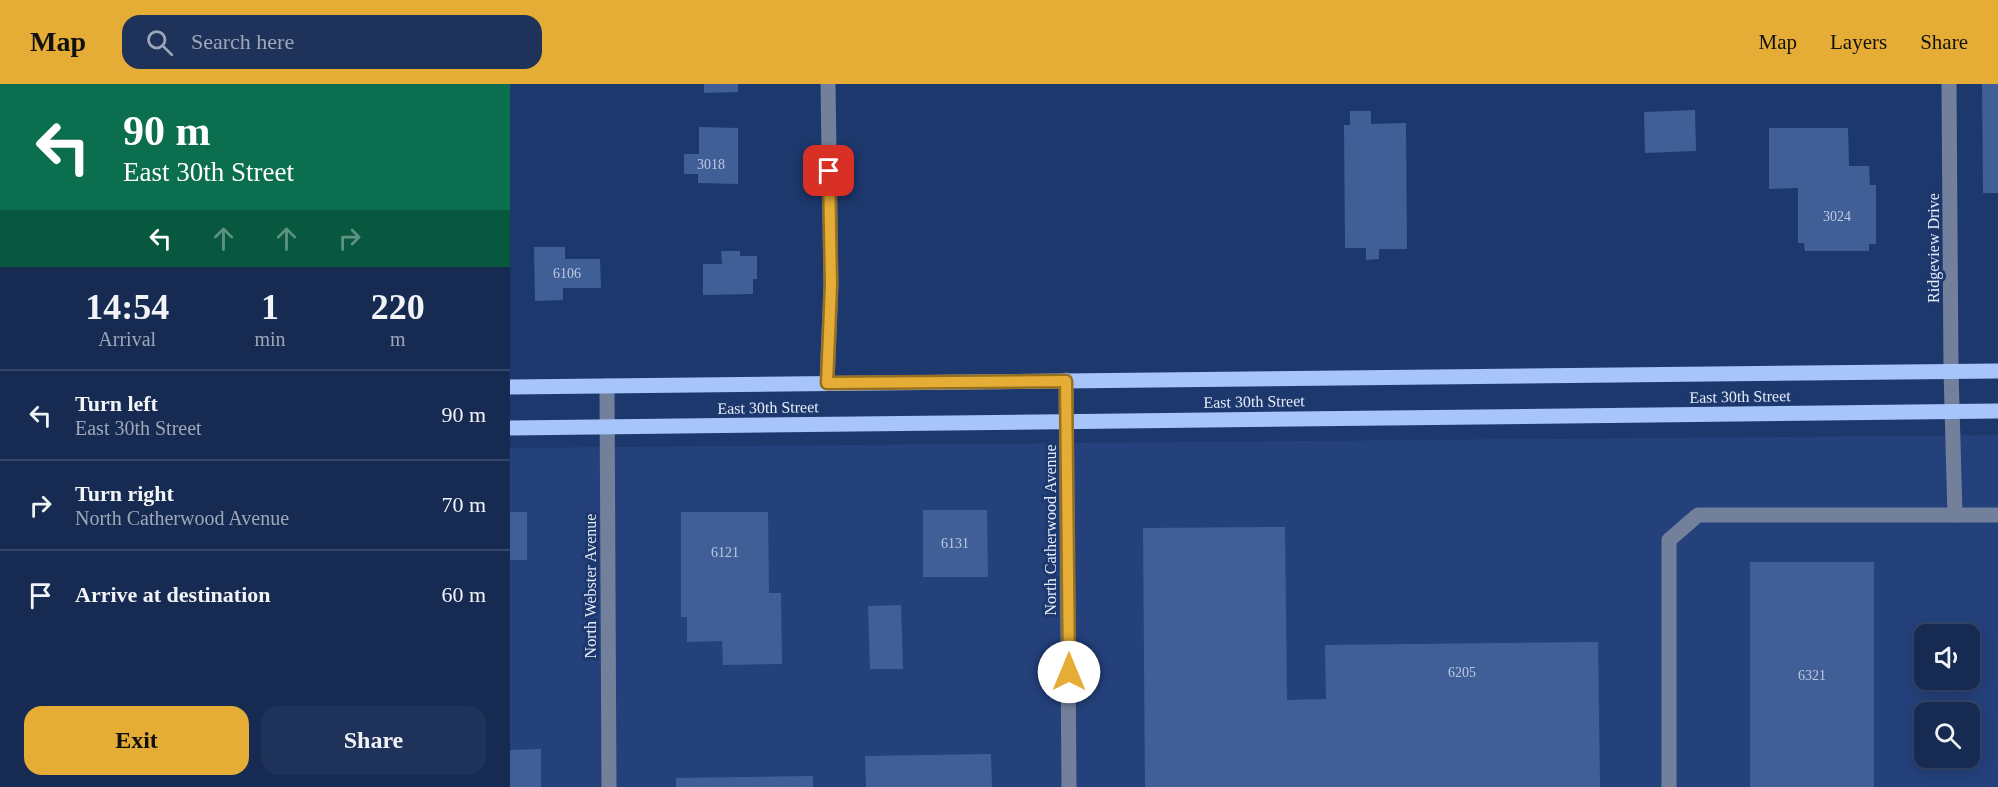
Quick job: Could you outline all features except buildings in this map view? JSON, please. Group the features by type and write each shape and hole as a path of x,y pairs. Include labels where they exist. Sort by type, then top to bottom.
{"main road":[{"name":"East 30th Street","path":"510,387 1998,370"},
{"name":"East 30th Street","path":"510,428 1998,411"}],"street":[{"path":"827,383 831,285 828,84"},
{"name":"Ridgeview Drive","path":"1949,84 1951,371 1955,515"},
{"name":"North Catherwood Avenue","path":"1066,381 1069,787"},
{"name":"North Webster Avenue","path":"607,386 609,787"},
{"path":"1669,787 1669,540 1698,516 1998,515"}],"shaded area":[{"path":"1998,435 1998,787 510,787 510,448"}],"route":[{"path":"829,171 831,285 827,383 1066,381 1069,672"}]}
